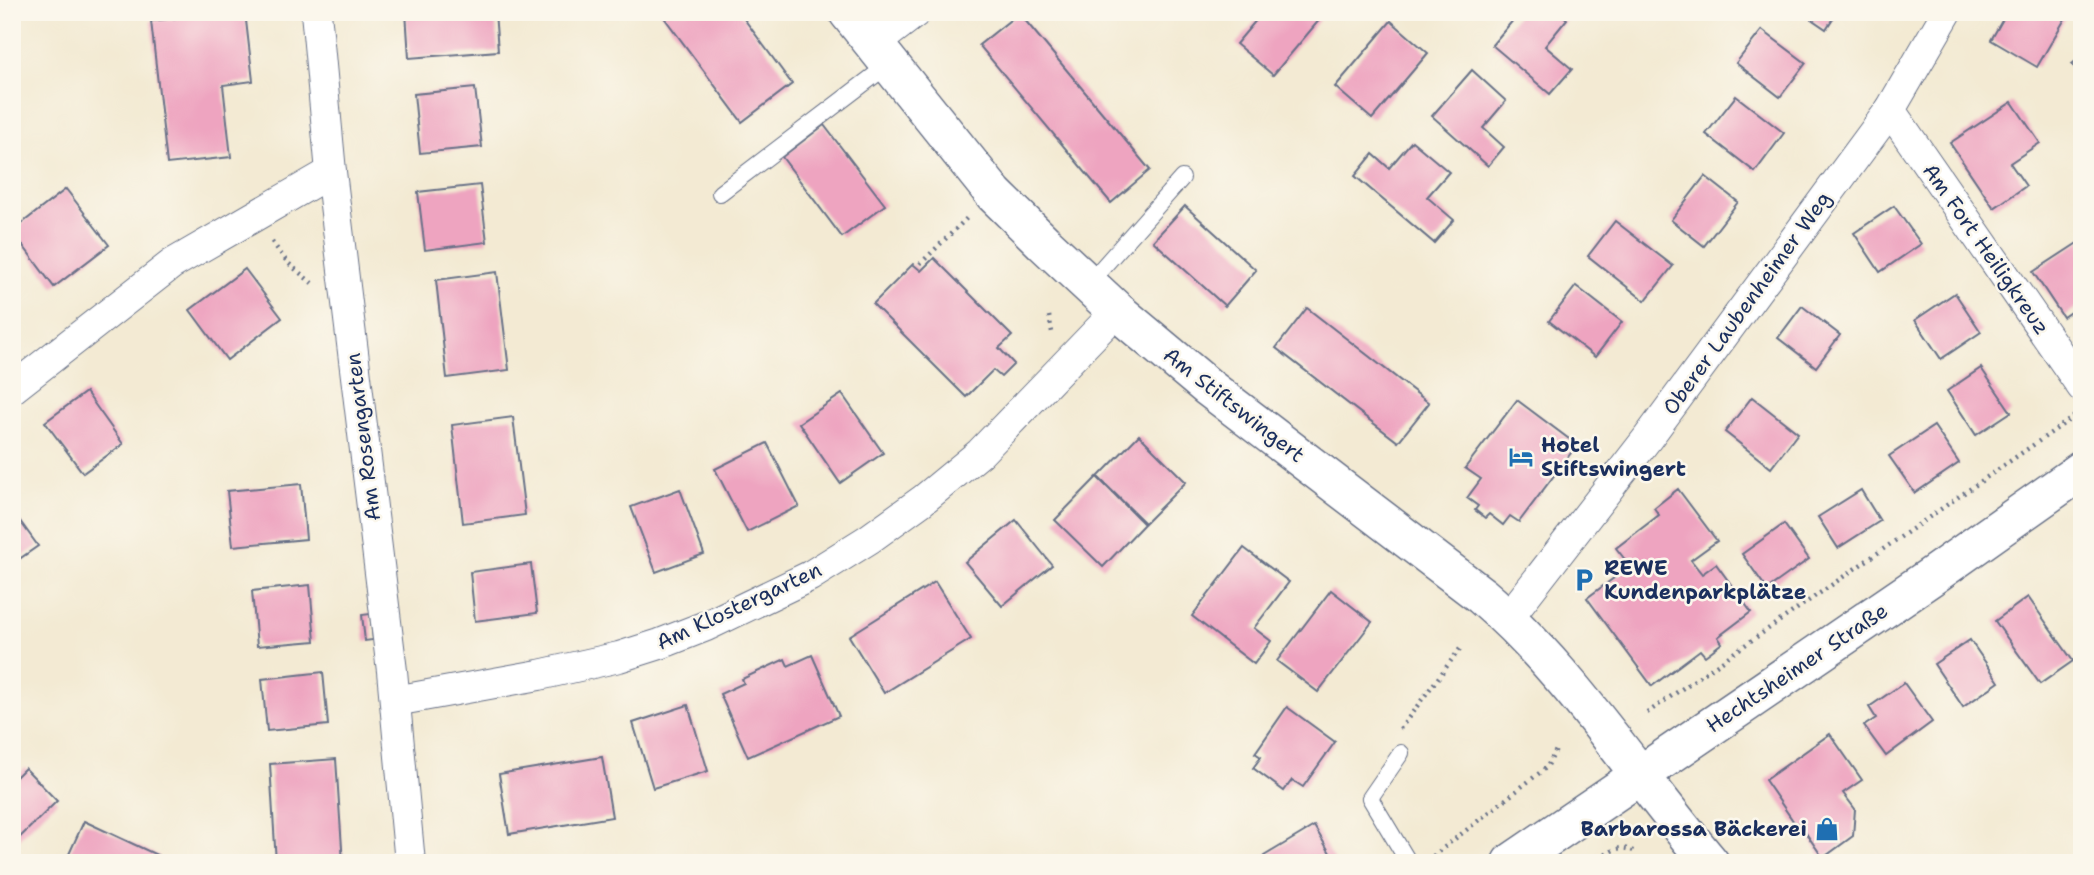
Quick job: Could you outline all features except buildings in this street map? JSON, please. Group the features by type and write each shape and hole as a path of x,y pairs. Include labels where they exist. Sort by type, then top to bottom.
{"street":[{"name":"Am Rosengarten","path":"316,12 331,172 395,701 410,863"},
{"name":"Am Stiftswingert","path":"848,12 995,194 1117,311 1209,388 1508,618 1559,674 1675,823 1710,863"},
{"path":"881,55 916,12"},
{"name":"Oberer Laubenheimer Weg","path":"1508,618 1647,439 1890,110 1947,12"},
{"name":"Am Fort Heiligkreuz","path":"1890,110 2082,387"},
{"path":"12,389 172,264 331,172"},
{"name":"Am Klostergarten","path":"395,701 539,675 660,645 810,576 902,516 980,453 1117,311"},
{"name":"Hechtsheimer Straße","path":"1511,863 1932,576 2082,470"}],"lane":[{"path":"720,193 881,55"},
{"path":"1088,284 1182,178"},
{"path":"1401,753 1370,798 1409,863"}],"path":[{"path":"920,264 969,215"},
{"path":"254,217 288,263 313,284"},
{"path":"1049,316 1052,333"},
{"path":"1647,713 2082,412"},
{"path":"1424,863 1547,767 1556,750"},
{"path":"1594,863 1613,849 1627,847 1637,853"}],"place":[{"name":"Hotel Stiftswingert","path":"1521,457"},
{"name":"REWE Kundenparkplätze","path":"1584,580"},
{"name":"Barbarossa Bäckerei","path":"1827,829"}]}
